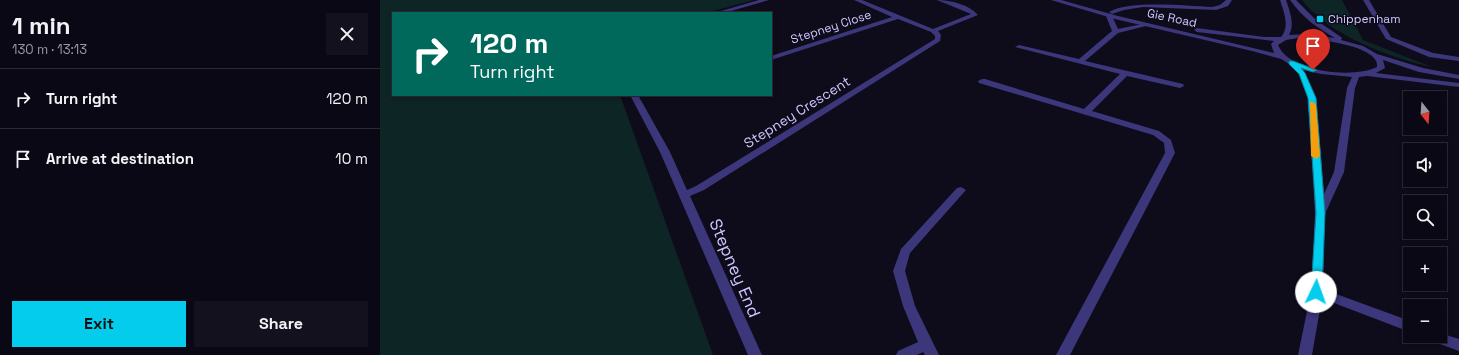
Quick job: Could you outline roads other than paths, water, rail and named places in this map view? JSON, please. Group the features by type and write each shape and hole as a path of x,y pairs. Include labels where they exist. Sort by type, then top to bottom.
{"street":[{"path":"721,12 766,0"},
{"path":"856,0 933,31 975,15 972,11 940,0"},
{"name":"Gie Road","path":"1054,0 1111,14 1218,33 1282,39 1298,36 1317,37 1350,44"},
{"name":"Gie Road","path":"1064,0 1147,25 1254,49 1320,72 1361,75"},
{"path":"1116,31 1111,14 1121,7 1141,4 1182,3 1206,8 1218,8 1226,5 1229,0"},
{"path":"1283,0 1289,23 1289,31 1282,39 1274,44 1274,48 1279,55 1288,60 1302,73 1312,98 1320,213 1316,292 1305,355"},
{"path":"1293,0 1314,22 1350,44 1372,54 1409,66 1459,77"},
{"path":"1366,0 1388,38 1432,55 1459,59"},
{"name":"Stepney Close","path":"772,58 897,17"},
{"path":"1080,62 1116,31 1147,25"},
{"name":"Stepney Crescent","path":"684,195 700,188 936,42 939,38 933,31"},
{"path":"1019,47 1180,86"},
{"path":"1320,213 1340,172 1351,88 1361,75 1377,72 1381,68 1380,61 1372,54"},
{"path":"1086,112 1125,73"},
{"path":"1361,75 1459,85"},
{"path":"982,81 1156,133 1168,142 1170,153 1063,355"},
{"path":"635,96 665,152 684,195"},
{"path":"903,355 929,350 909,306 899,271 905,252 961,190"},
{"name":"Stepney End","path":"684,195 755,355"},
{"path":"1316,292 1403,324"},
{"path":"1447,341 1459,346"}],"place":[{"name":"Chippenham","path":"1320,19"}]}
